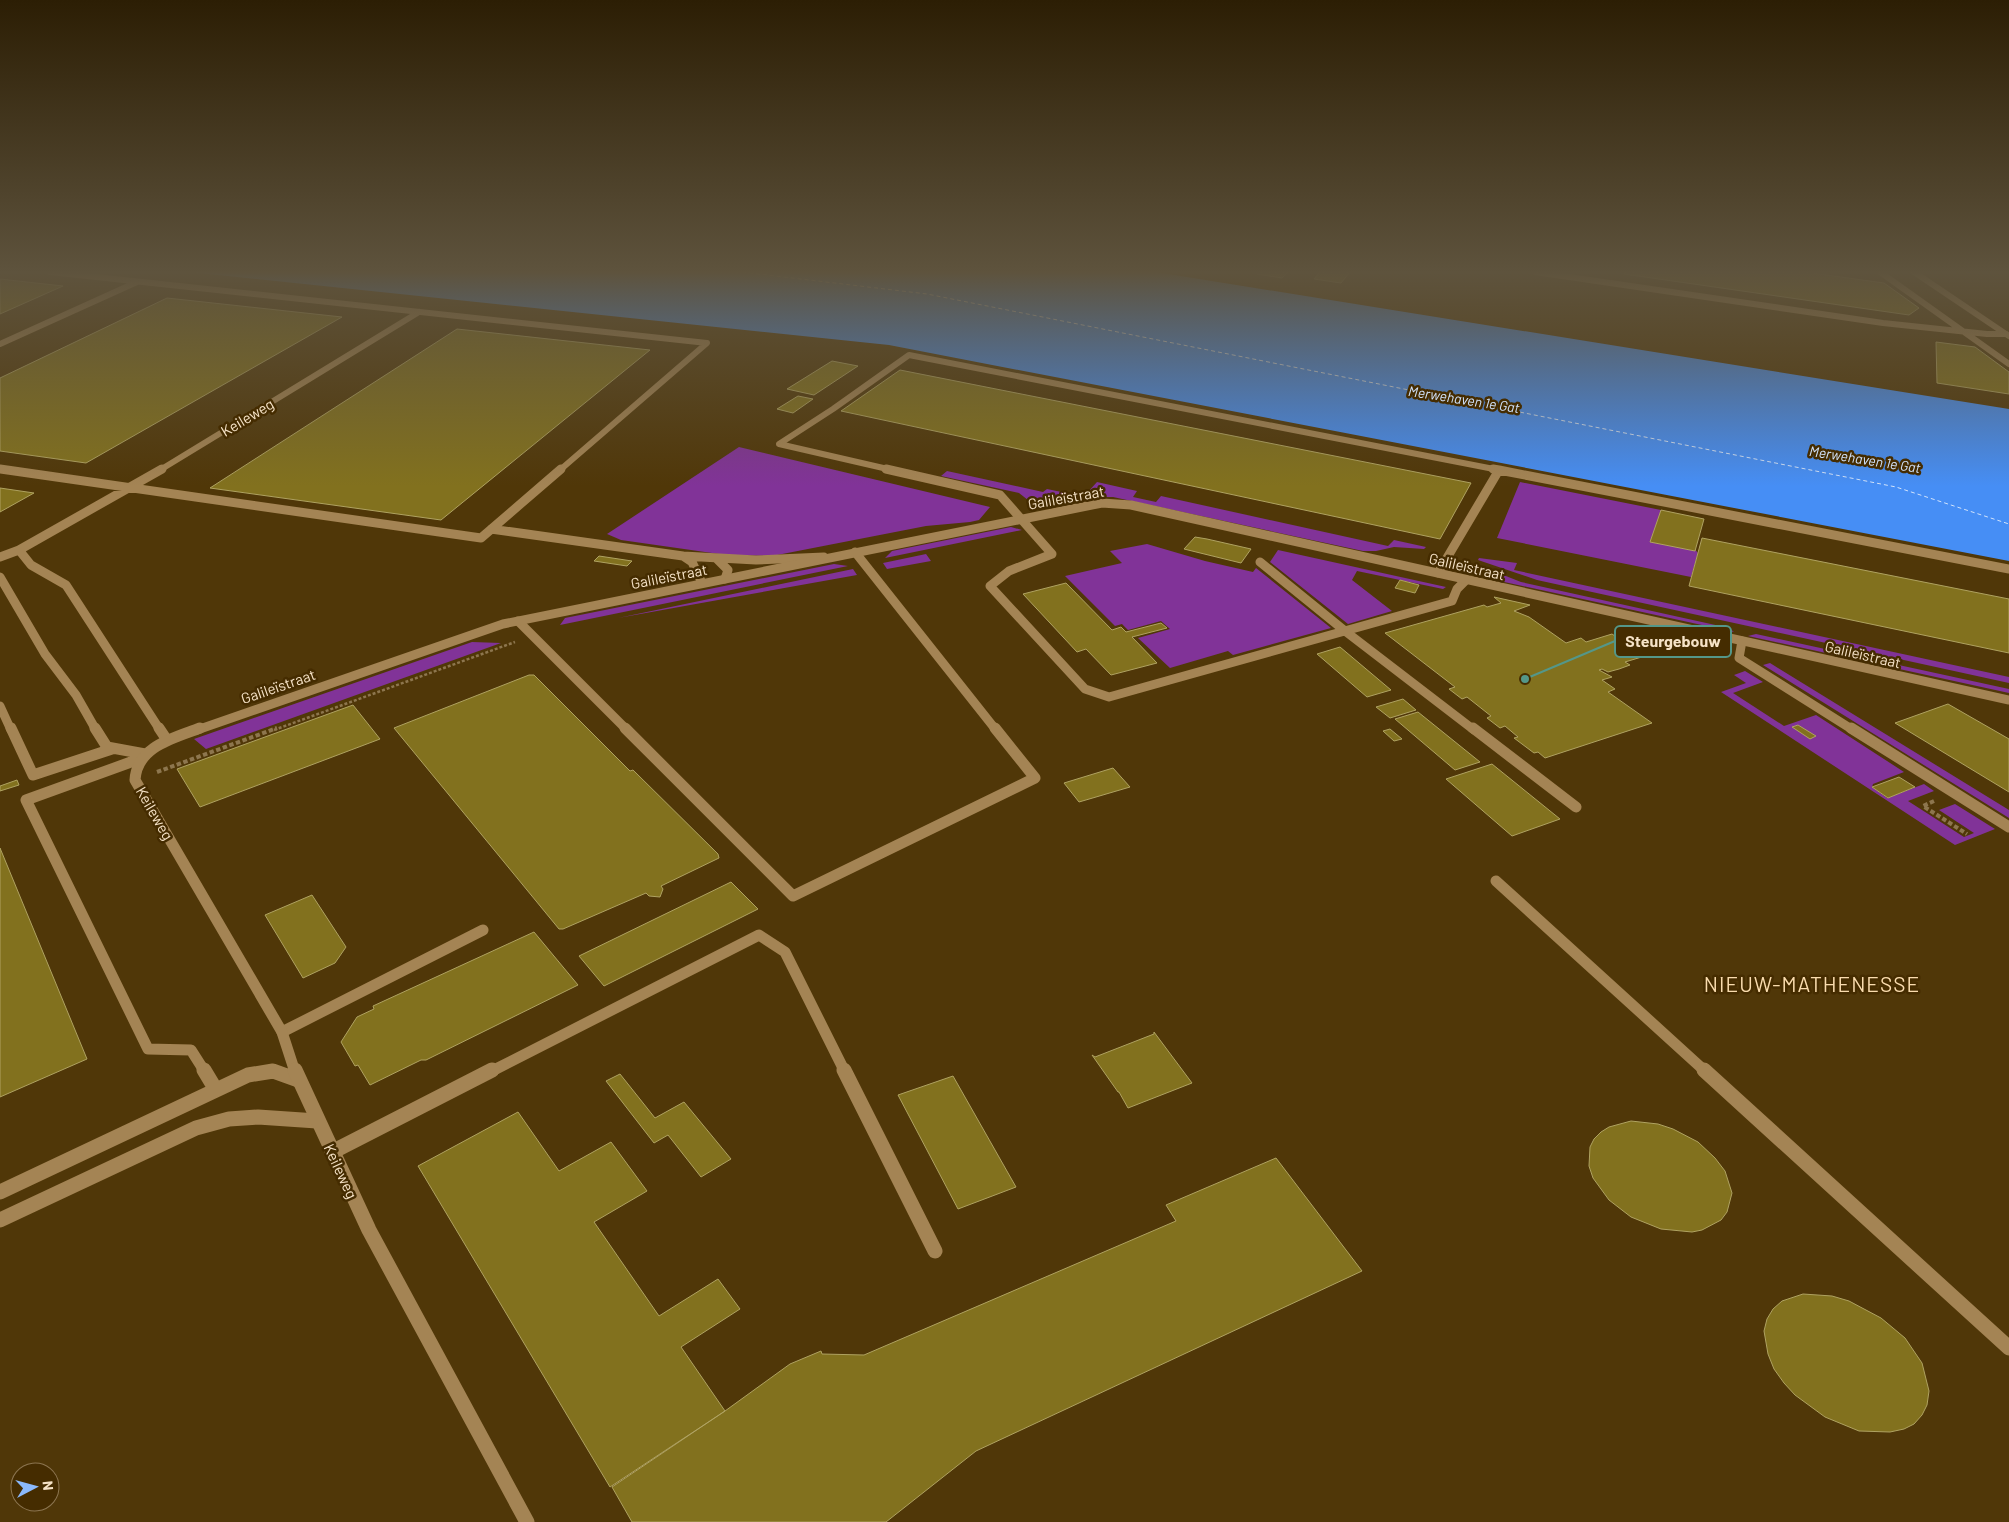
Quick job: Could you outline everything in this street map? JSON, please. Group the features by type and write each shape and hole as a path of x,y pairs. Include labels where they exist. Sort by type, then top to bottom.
{"street":[{"name":"Keileweg","path":"0,558 19,550 130,488 368,343"},
{"path":"0,469 481,538 707,343"},
{"path":"1978,343 2009,364"},
{"path":"1466,580 1457,589 1452,601 1109,696 1085,689 990,586 1009,571 1052,554 1000,495 779,444 833,409 909,354 2009,569"},
{"path":"1438,573 1499,470"},
{"name":"Galileïstraat","path":"166,740 481,630 702,583 1102,503 1120,503 2009,700"},
{"path":"491,530 717,560 835,556"},
{"path":"19,550 31,564 66,585 166,740 154,746 144,756 26,800 148,1049 191,1050 216,1090"},
{"path":"518,621 793,896 1035,778 856,552"},
{"path":"683,556 692,562 702,583"},
{"path":"717,560 728,570 725,579"},
{"path":"1260,562 1346,631 1576,807"},
{"path":"0,577 44,654 76,695 102,741 107,747 112,749 144,756"},
{"path":"1742,641 1739,658 2009,827"},
{"path":"0,706 32,775 112,749"},
{"name":"Keileweg","path":"144,756 135,773 135,780 282,1032 298,1080 370,1230 527,1522"},
{"path":"1496,881 2009,1348"},
{"path":"282,1032 483,930"},
{"path":"332,1152 759,935 786,952 935,1250"},
{"path":"0,1192 248,1075 273,1071 298,1080"},
{"path":"0,1220 196,1128 229,1119 258,1116 317,1120"}],"path":[{"path":"135,780 521,640"},
{"path":"1955,793 1923,806 1967,834"}],"shaded area":[{"path":"739,447 990,507 979,520 926,526 772,556 726,555 621,540 607,534"},
{"path":"947,471 1043,492 1047,489 1076,495 1077,493 1086,494 1097,482 1137,491 1133,497 1156,502 1161,496 1388,546 1394,540 1426,547 1424,549 1394,547 1376,551 1363,551 1113,497 1097,497 1044,507 1033,504 1019,493 941,476"},
{"path":"1520,482 1661,510 1698,553 1691,577 1497,538"},
{"path":"1011,527 1022,530 885,558 892,551"},
{"path":"1147,544 1205,561 1253,572 1256,568 1331,628 1233,655 1228,651 1170,668 1138,638 1170,629 1161,621 1128,630 1122,624 1115,626 1065,576 1122,563 1110,551"},
{"path":"1278,550 1446,587 1443,589 1357,571 1352,580 1392,611 1348,624 1270,562"},
{"path":"926,554 931,561 887,569 883,563"},
{"path":"1479,558 1517,563 1514,570 2009,677 2009,683 1537,580 1478,560"},
{"path":"834,564 848,566 560,625 565,618"},
{"path":"1469,564 1483,567 1521,582 1729,628 1734,632 1486,578"},
{"path":"853,569 857,575 618,618"},
{"path":"1756,634 2009,689 2009,693 1748,636"},
{"path":"472,642 501,643 206,749 194,739"},
{"path":"1770,663 2009,810 2009,818 1763,665"},
{"path":"1745,671 1763,682 1733,693 1784,726 1816,715 1904,772 1873,784 1872,787 1887,798 1924,784 1934,791 1908,801 1964,837 1974,833 1939,810 1955,804 1995,829 1955,845 1721,692 1746,683 1734,675"}],"water":[{"name":"Merwehaven 1e Gat","path":"870,343 1598,343 2009,409 2009,561 889,345"}],"building":[{"path":"73,343 296,343 86,463 0,451 0,378"},
{"path":"435,343 586,343 650,350 441,520 210,488"},
{"path":"1936,343 1975,347 2009,372 2009,394 1937,383"},
{"path":"832,361 858,366 814,395 787,389"},
{"path":"900,370 1471,483 1440,539 841,411"},
{"path":"798,396 813,399 793,413 777,409"},
{"path":"0,488 34,493 0,512"},
{"path":"1661,510 1704,519 1695,551 1650,542"},
{"path":"1195,537 1251,549 1241,563 1184,549"},
{"path":"1702,538 2009,599 2009,653 1689,586"},
{"path":"599,556 632,561 627,566 594,561"},
{"path":"1400,580 1419,585 1415,593 1395,588"},
{"path":"1066,583 1112,630 1121,627 1126,632 1161,623 1167,628 1132,637 1157,663 1111,675 1086,649 1077,652 1023,594"},
{"path":"1494,597 1530,605 1514,611 1529,617 1566,643 1581,638 1586,642 1612,634 1645,656 1625,662 1630,665 1619,669 1608,672 1602,669 1599,670 1612,677 1602,680 1615,689 1608,692 1652,723 1545,758 1538,752 1534,753 1514,738 1518,737 1505,726 1500,728 1487,718 1491,716 1467,697 1462,699 1449,689 1455,687 1385,633 1484,605 1487,607 1501,603"},
{"path":"1340,647 1391,690 1367,697 1317,654"},
{"path":"529,675 534,675 630,771 633,770 718,854 719,858 661,886 663,889 660,897 649,896 646,893 563,929 559,929 394,728"},
{"path":"1403,699 1416,710 1390,718 1376,707"},
{"path":"1948,704 2009,739 2009,792 1895,723"},
{"path":"353,705 380,739 200,807 177,769"},
{"path":"1418,712 1480,762 1455,770 1395,719"},
{"path":"1798,725 1816,736 1810,739 1792,727"},
{"path":"1390,729 1402,739 1394,741 1383,731"},
{"path":"1492,764 1560,819 1512,836 1446,779"},
{"path":"1113,768 1130,787 1079,802 1064,783"},
{"path":"1899,777 1915,787 1888,798 1872,787"},
{"path":"17,780 19,785 0,791 0,786"},
{"path":"0,848 87,1059 0,1097"},
{"path":"731,882 758,909 604,986 579,956"},
{"path":"312,895 346,947 335,963 303,978 265,915"},
{"path":"534,932 578,985 426,1060 421,1060 370,1085 358,1065 355,1066 341,1042 357,1017 374,1009 373,1006"},
{"path":"1154,1032 1192,1083 1128,1108 1119,1092 1092,1055 1095,1057 1154,1034"},
{"path":"620,1074 655,1118 684,1102 731,1159 701,1177 668,1135 654,1143 606,1081"},
{"path":"953,1076 1016,1187 958,1209 898,1095"},
{"path":"518,1112 559,1171 611,1142 647,1191 594,1222 659,1316 718,1279 740,1309 681,1347 725,1411 610,1487 418,1166"},
{"path":"1631,1121 1658,1124 1673,1129 1698,1142 1715,1158 1725,1171 1732,1193 1727,1212 1721,1220 1702,1230 1692,1232 1661,1229 1631,1217 1609,1200 1593,1178 1589,1166 1590,1147 1594,1139 1601,1132 1609,1127"},
{"path":"1276,1158 1362,1271 976,1451 886,1522 632,1522 612,1487 725,1411 790,1364 821,1351 822,1354 864,1355 1176,1221 1166,1205"},
{"path":"1803,1294 1832,1296 1849,1301 1881,1318 1905,1338 1922,1363 1929,1391 1927,1405 1922,1415 1914,1424 1904,1429 1890,1432 1859,1431 1825,1417 1795,1395 1784,1383 1774,1369 1768,1354 1764,1331 1767,1319 1773,1309 1782,1301"}],"ferry route":[{"path":"1173,343 1896,487 2009,524"}],"place":[{"name":"Steurgebouw","path":"1525,679"}],"district":[{"name":"NIEUW-MATHENESSE","path":"1812,983"}]}
